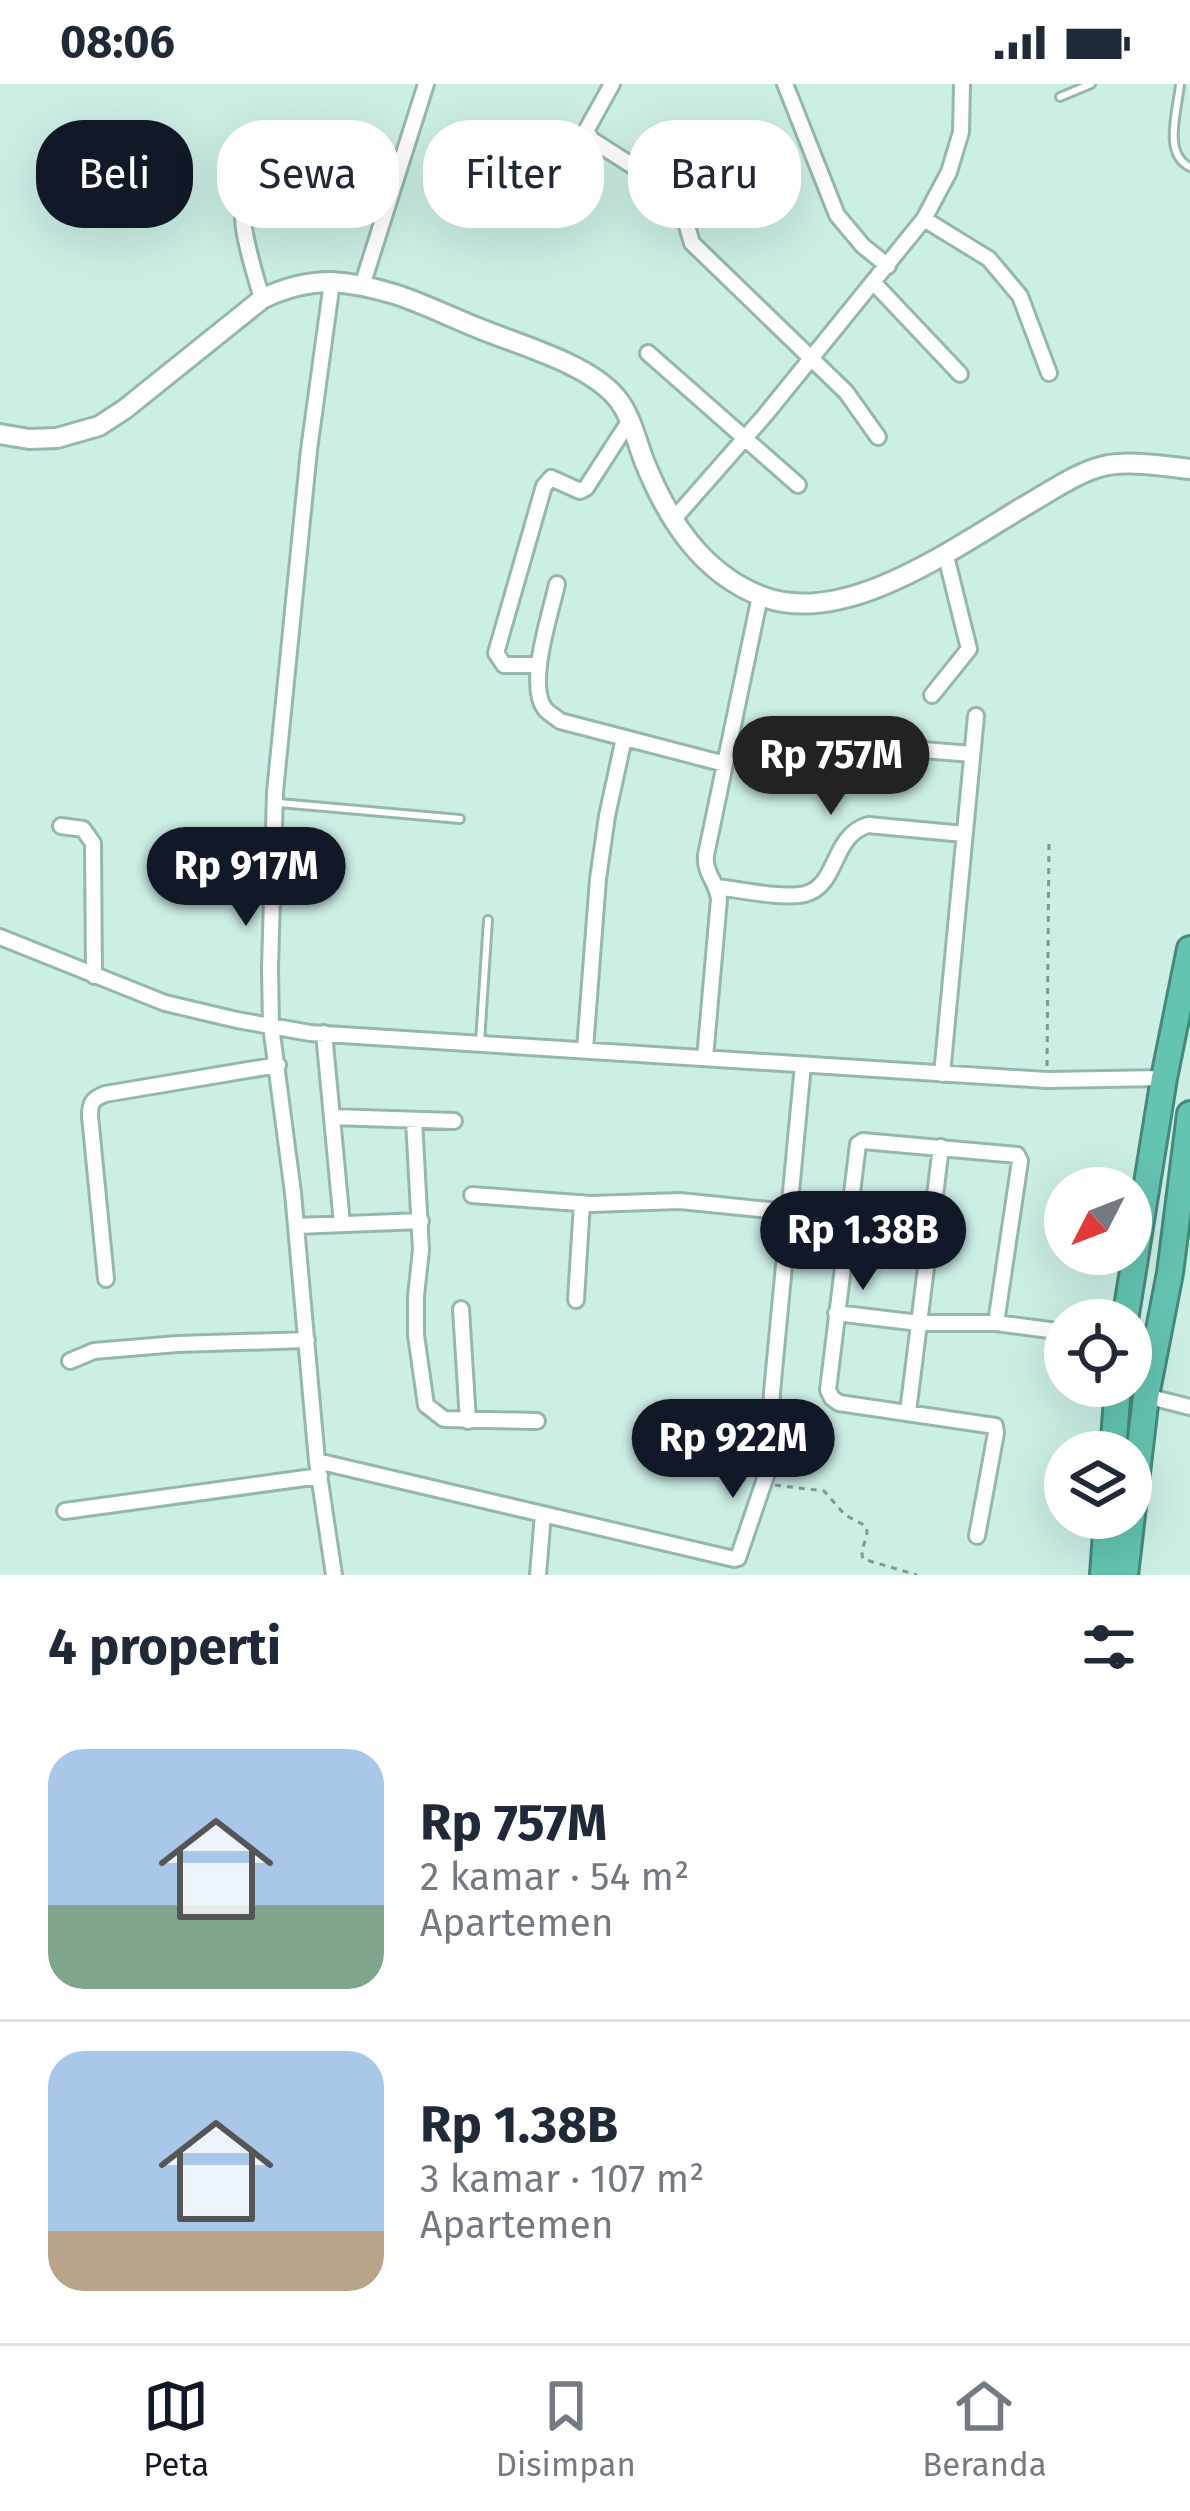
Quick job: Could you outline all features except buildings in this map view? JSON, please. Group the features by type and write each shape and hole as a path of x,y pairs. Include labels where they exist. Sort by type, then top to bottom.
{"highway":[{"path":"1128,1299 1164,1078 1184,1017 1190,949"},
{"path":"1152,1375 1180,1275 1190,1114"},
{"path":"1125,1575 1145,1407"},
{"path":"1103,1575 1106,1539"}],"street":[{"path":"399,169 426,84"},
{"path":"612,84 586,131 592,140 669,190 684,216 692,244 847,392 878,437"},
{"path":"785,84 837,215 888,266"},
{"path":"673,520 812,359 924,219 949,172 962,131 962,84"},
{"path":"924,219 988,259 1021,296 1049,373"},
{"path":"245,228 262,299"},
{"path":"362,286 380,228"},
{"path":"332,282 309,450 275,802 270,968 318,1468 334,1575"},
{"path":"0,434 57,438 99,426 262,299 282,289 332,282 395,294 587,375 617,399 673,520 703,560 760,596 790,604 818,605 888,584 1074,478 1107,465 1190,469"},
{"path":"874,284 960,374"},
{"path":"648,353 798,485"},
{"path":"539,665 505,665 496,653 544,486 551,478 580,491 586,488 630,420"},
{"path":"932,694 969,649 945,553"},
{"path":"557,584 539,665 538,695 546,711 560,721 725,764"},
{"path":"705,1058 718,887 705,865 760,596"},
{"path":"942,1074 976,716"},
{"path":"585,1048 598,879 623,738"},
{"path":"849,745 972,754"},
{"path":"718,887 798,895 811,892 827,877 846,837 868,825 964,834"},
{"path":"61,826 83,829 93,843 94,976"},
{"path":"0,937 165,1003 324,1034 1047,1080 1164,1078"},
{"path":"324,1034 342,1224"},
{"path":"106,1279 90,1116 94,1099 278,1065"},
{"path":"65,1511 318,1468 738,1558 766,1484 803,1065"},
{"path":"332,1117 454,1121"},
{"path":"414,1120 421,1221 416,1335 426,1405 444,1419 537,1421"},
{"path":"977,1536 995,1426 839,1403 828,1390 857,1144 1017,1155 1020,1161 996,1323"},
{"path":"908,1412 940,1147"},
{"path":"472,1195 582,1203 680,1201 789,1212"},
{"path":"576,1300 582,1203"},
{"path":"296,1226 421,1221"},
{"path":"461,1309 468,1420"},
{"path":"836,1312 919,1323 996,1323 1044,1329"},
{"path":"70,1361 94,1351 307,1340"},
{"path":"1152,1398 1190,1407"},
{"path":"538,1575 543,1514"},
{"path":"713,1554 713,1575"}],"lane":[{"path":"1060,97 1091,84"},
{"path":"1180,84 1173,151 1190,167"},
{"path":"275,802 460,819"},
{"path":"480,1042 488,920"}],"path":[{"path":"1047,1080 1049,842"},
{"path":"766,1484 824,1491 845,1515 866,1526 863,1559 917,1575"}]}
